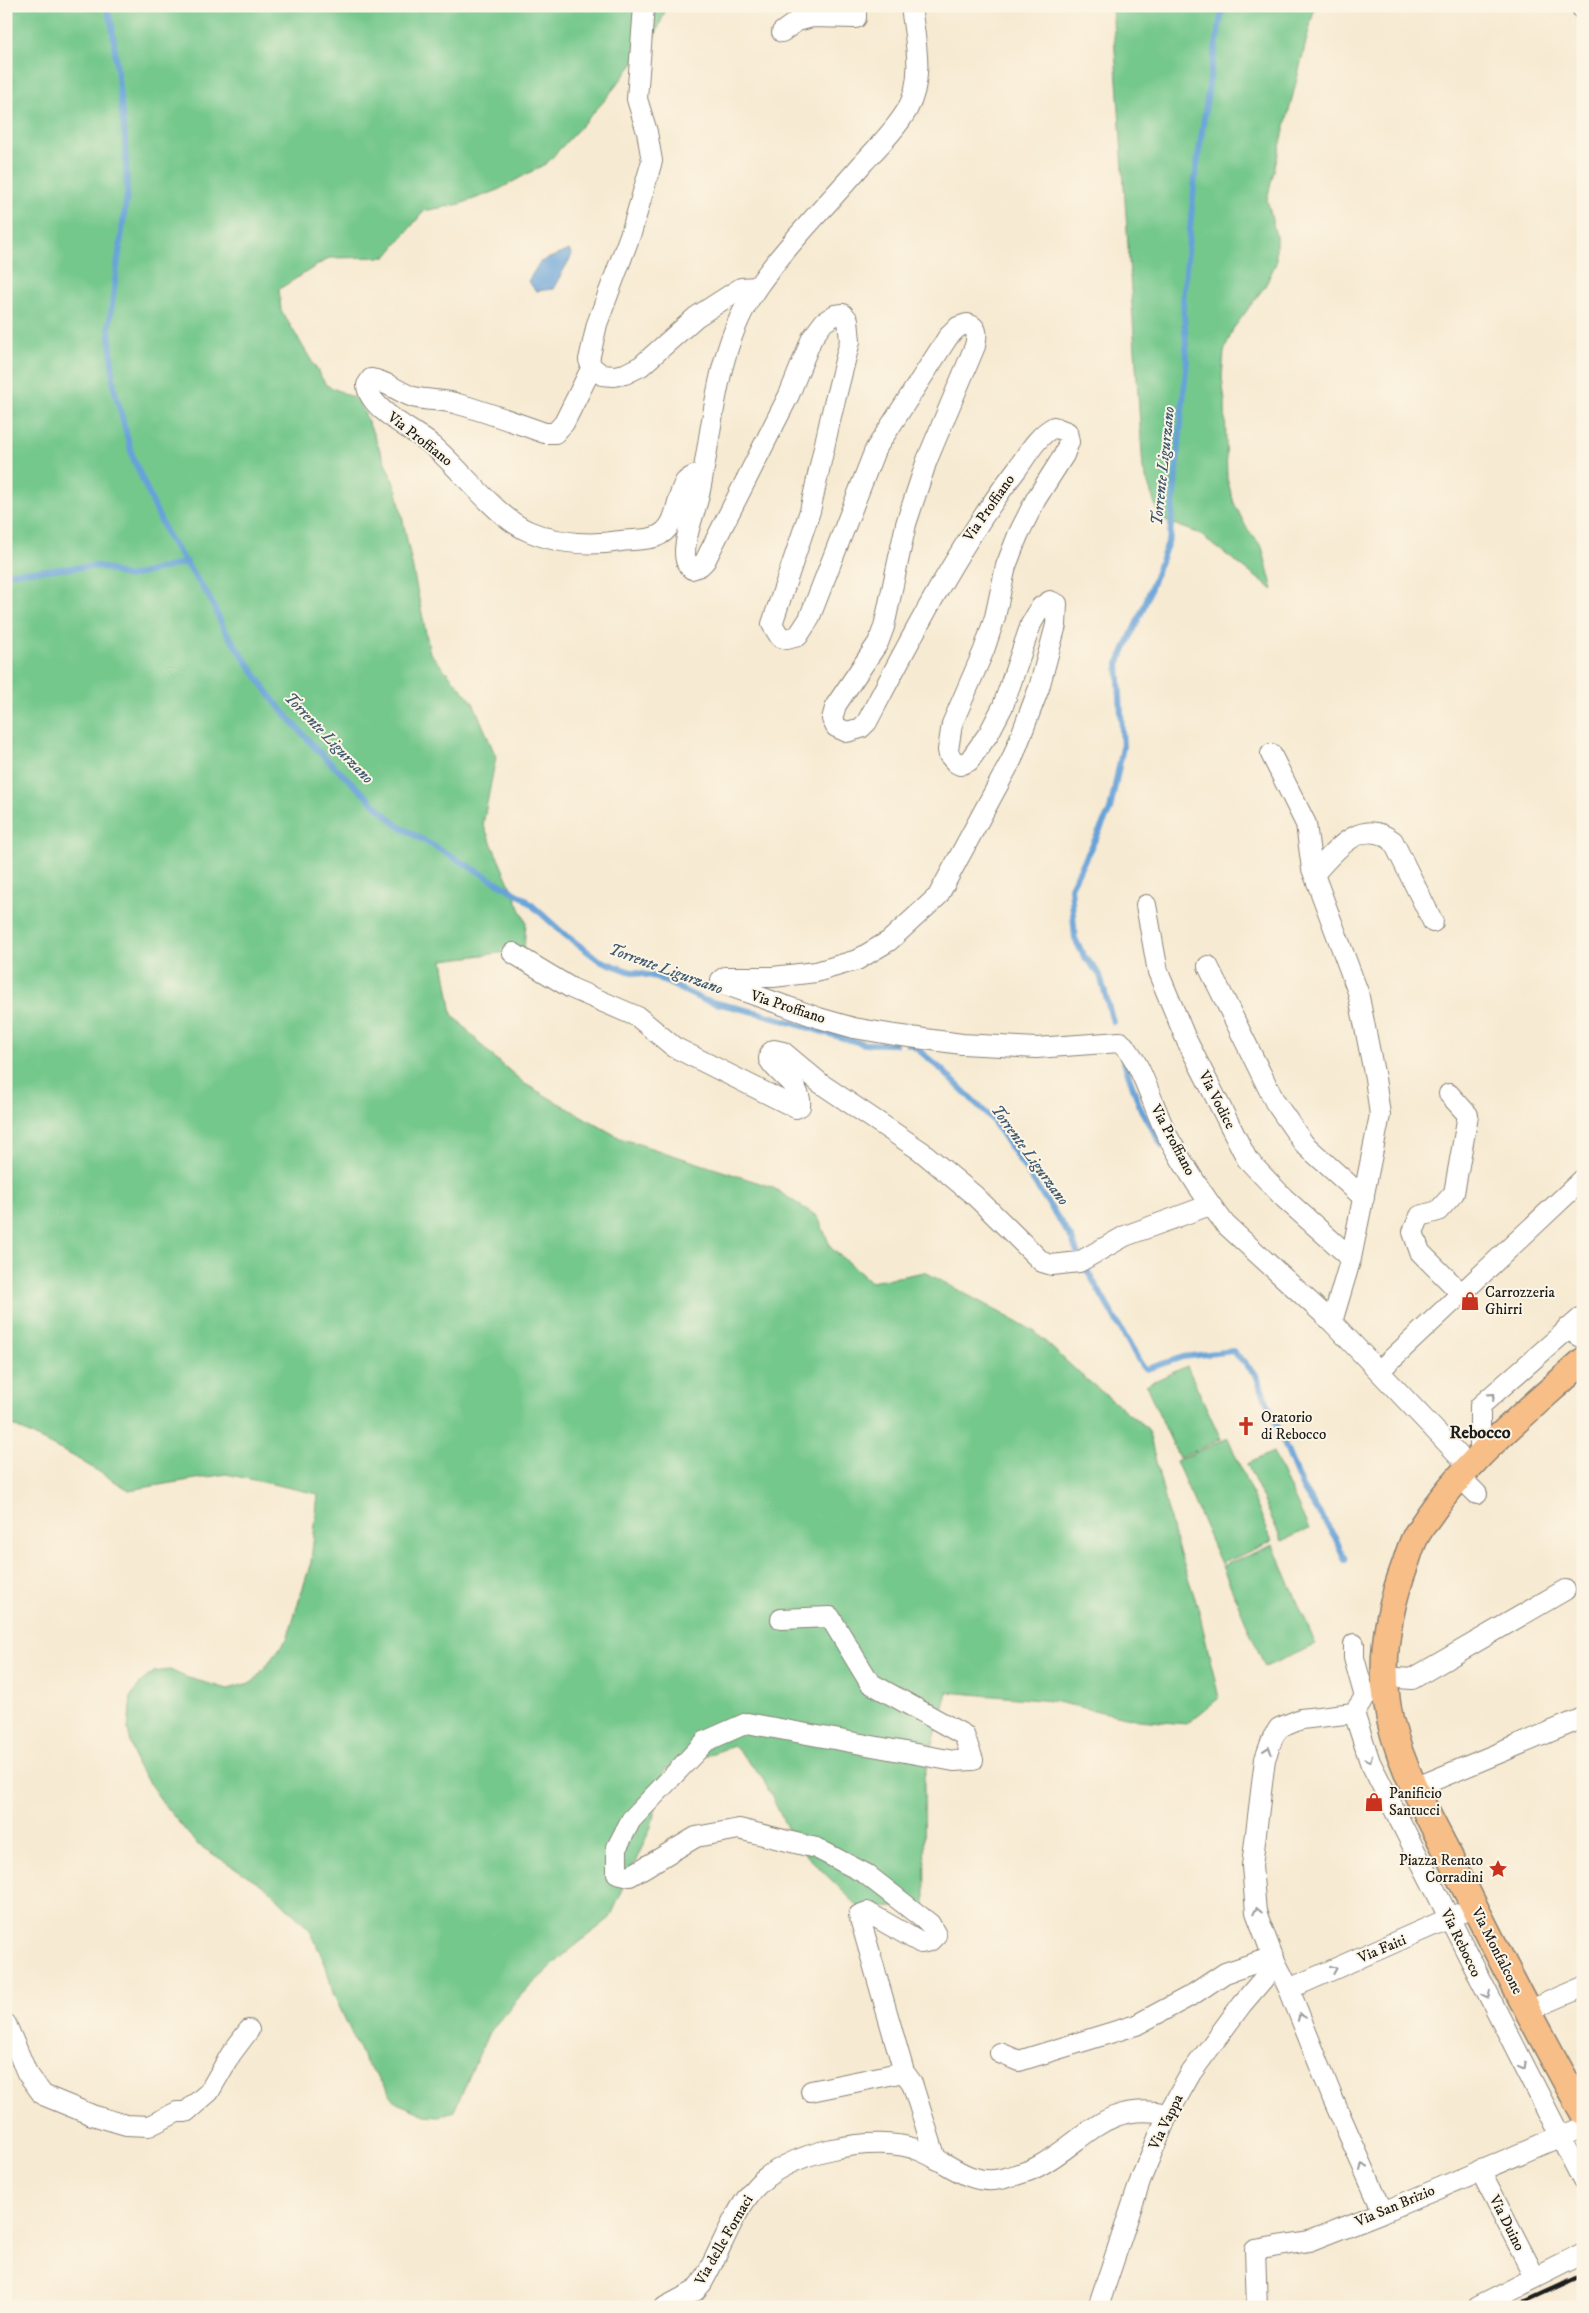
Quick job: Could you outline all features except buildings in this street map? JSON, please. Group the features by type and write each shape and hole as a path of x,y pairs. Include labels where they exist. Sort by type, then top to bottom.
{"main road":[{"name":"Via Monfalcone","path":"1583,1361 1471,1473 1434,1507 1416,1536 1397,1587 1386,1634 1384,1677 1387,1706 1394,1736 1415,1788 1527,2011 1583,2112"}],"street":[{"name":"Via Proffiano","path":"644,6 637,99 647,132 652,162 632,230 597,324 589,360 592,367 585,385 564,423 555,433 545,433 459,404 440,399 426,400 413,397 379,380 371,379 367,385 367,391 384,411 432,445 502,514 526,530 556,542 602,544 656,536 668,525 675,515 685,482 695,475 702,474"},
{"path":"782,32 797,22 812,17 856,18 856,6"},
{"name":"Via Proffiano","path":"911,6 918,70 915,91 907,110 757,287 729,343 722,366 699,494 684,548 685,562 692,569 700,566 705,561 789,395 812,338 829,318 839,314 846,316 851,330 850,341 810,511 772,624 780,637 787,639 798,636 809,619 875,450 948,337 967,324 974,327 977,335 975,346 927,460 906,524 881,635 878,643 834,711 832,719 836,727 847,732 861,728 867,722 929,603 960,550 996,496 1041,436 1048,430 1058,427 1067,432 1069,436 1064,455 1036,499 1006,566 995,617 984,650 952,724 948,750 949,755 956,764 960,765 969,762 989,733 1003,706 1031,624 1041,607 1050,601 1057,604 1056,625 1039,688 1012,759 976,830 938,896 889,941 858,960 816,972 773,977 730,976 721,980 724,985 819,1018 854,1028 894,1035 962,1044 1036,1048 1120,1042 1128,1049 1167,1136 1210,1205 1225,1224 1332,1322 1471,1473"},
{"path":"1582,6 1583,10"},
{"path":"592,367 602,375 614,376 625,374 640,366 696,317 741,288 757,287"},
{"path":"1271,754 1306,824 1309,855 1314,874 1358,992 1376,1078 1380,1115 1351,1258 1332,1322"},
{"path":"1314,874 1333,853 1358,834 1370,831 1384,834 1393,841 1433,922"},
{"name":"Via Vodice","path":"1146,905 1158,972 1186,1039 1247,1159 1284,1198 1351,1258"},
{"path":"513,953 571,988 638,1017 674,1047 796,1108 800,1106 801,1099 796,1089 769,1059 770,1053 774,1050 783,1052 820,1083 921,1151 975,1196 1042,1262 1052,1266 1079,1262 1125,1236 1210,1205"},
{"path":"1208,966 1275,1102 1304,1144 1364,1198"},
{"path":"1449,1094 1468,1116 1454,1193 1438,1211 1420,1216 1413,1232 1420,1252 1461,1293"},
{"path":"1379,1371 1583,1179"},
{"path":"1471,1473 1480,1406 1575,1334 1583,1316"},
{"path":"1384,1677 1412,1679 1564,1590"},
{"path":"781,1620 830,1617 870,1683 964,1735 973,1760 954,1761 748,1723 706,1741 631,1820 617,1847 616,1873 630,1876 696,1837 739,1829 816,1848 866,1874 930,1924 936,1935 930,1941 921,1943 866,1912 859,1915 904,2072 912,2083 936,2158"},
{"path":"1354,1644 1354,1658 1365,1697 1354,1713 1301,1719 1279,1728 1266,1752 1252,1866 1256,1912 1273,1957 1289,1989 1333,2099 1383,2212"},
{"name":"Via Rebocco","path":"1354,1713 1370,1762 1583,2181"},
{"path":"1415,1788 1583,1718"},
{"name":"Via Faiti","path":"1289,1989 1450,1919 1474,1906"},
{"path":"1000,2053 1020,2061 1136,2024 1192,1995 1225,1973 1273,1957"},
{"name":"Via Vappa","path":"1098,2307 1142,2176 1168,2114 1191,2073 1242,2004 1265,1977 1273,1957"},
{"path":"1527,2011 1583,1987"},
{"path":"6,2024 27,2074 43,2096 92,2115 126,2125 149,2126 177,2112 186,2112 209,2092 231,2054 249,2030"},
{"path":"811,2090 904,2072"},
{"name":"Via delle Fornaci","path":"665,2307 695,2291 702,2283 736,2214 753,2189 778,2168 820,2153 860,2143 904,2145 936,2158 966,2177 988,2181 999,2180 1037,2167 1096,2125 1120,2114 1151,2110 1168,2114"},
{"name":"Via San Brizio","path":"1257,2307 1255,2250 1309,2241 1383,2212 1583,2126"},
{"name":"Via Duino","path":"1480,2170 1535,2277"},
{"path":"1478,2307 1583,2254"}],"green space":[{"path":"6,6 667,6 655,36 604,101 547,163 496,191 460,204 424,211 386,257 329,258 279,289 281,310 326,385 359,400 397,491 430,653 473,702 496,757 483,824 526,922 524,950 443,960 452,1014 490,1054 525,1084 620,1138 772,1187 818,1217 831,1248 871,1282 925,1272 1034,1331 1081,1375 1148,1429 1174,1536 1198,1607 1219,1698 1187,1724 1139,1720 1052,1701 947,1692 924,1777 925,1907 860,1908 795,1844 762,1777 734,1746 665,1769 651,1827 610,1918 565,1954 522,1994 489,2032 454,2111 439,2116 425,2115 397,2103 364,2060 333,1993 326,1966 310,1930 267,1888 197,1844 165,1806 136,1764 128,1730 131,1696 141,1682 154,1672 170,1670 185,1677 228,1689 253,1682 287,1639 311,1562 318,1494 226,1474 129,1490 73,1456 6,1422"},
{"path":"1112,6 1315,6 1267,199 1276,236 1276,263 1265,286 1233,329 1224,352 1222,378 1225,402 1227,479 1234,503 1246,527 1262,547 1273,590 1198,533 1160,519 1143,469"},
{"path":"1187,1366 1221,1439 1179,1458 1146,1385"},
{"path":"1228,1438 1272,1541 1221,1564 1176,1461"},
{"path":"1273,1452 1309,1529 1282,1541 1247,1464"},
{"path":"1273,1545 1316,1645 1265,1667 1222,1566"}],"water":[{"path":"569,250 572,255 553,289 536,291 528,281 540,262"}],"waterway":[{"name":"Torrente Ligurzano","path":"106,6 112,25 125,139 127,194 109,326 114,388 133,458 167,535 209,597 224,629 274,701 317,750 397,825 524,898 564,934 599,960 628,971 656,977 703,1000 759,1013 864,1044 895,1044"},
{"name":"Torrente Ligurzano","path":"1113,1022 1100,975 1084,956 1075,939 1071,887 1110,810 1123,747 1118,664 1143,609 1170,537 1187,359 1183,301 1195,178 1223,6"},
{"path":"6,573 99,566 128,577 187,562"},
{"name":"Torrente Ligurzano","path":"908,1044 911,1044 939,1067 991,1118 1072,1239 1078,1254"},
{"name":"Torrente Ligurzano","path":"1122,1056 1141,1110 1163,1147"},
{"name":"Torrente Ligurzano","path":"1087,1270 1142,1366 1147,1369 1183,1357 1233,1351 1256,1375 1302,1487 1335,1537 1345,1560"}],"railway":[{"path":"1513,2307 1583,2275"}],"place":[{"name":"Carrozzeria Ghirri","path":"1470,1301"},
{"name":"Oratorio di Rebocco","path":"1246,1426"},
{"name":"Panificio Santucci","path":"1374,1802"},
{"name":"Piazza Renato Corradini","path":"1498,1869"}],"district":[{"name":"Rebocco","path":"1480,1433"}]}
